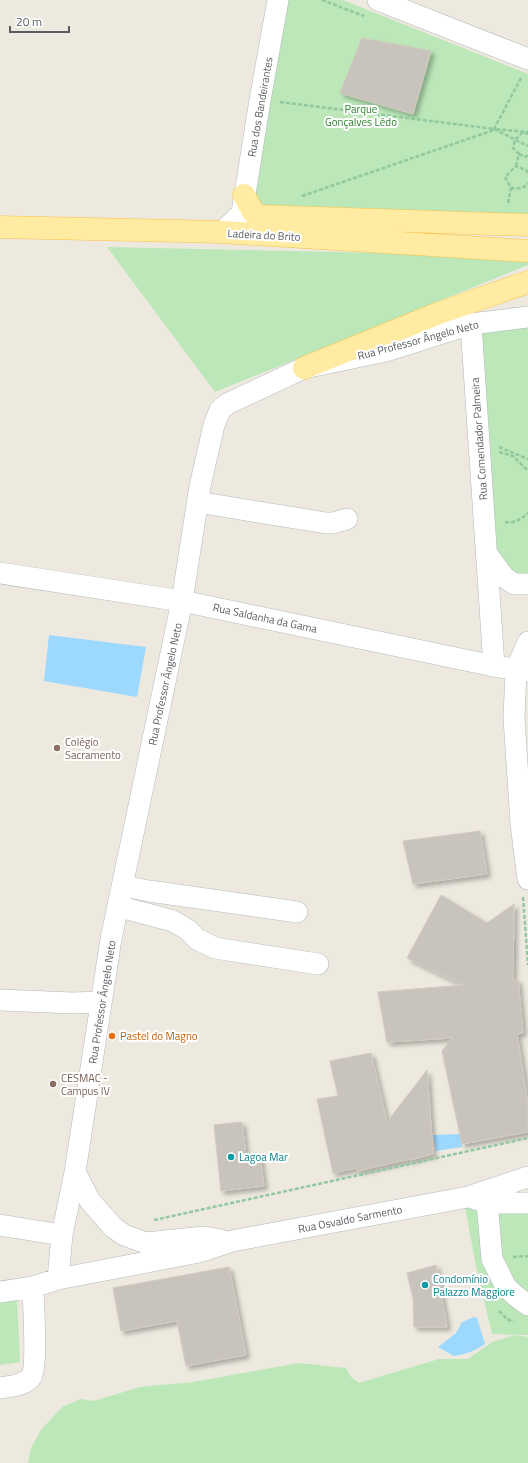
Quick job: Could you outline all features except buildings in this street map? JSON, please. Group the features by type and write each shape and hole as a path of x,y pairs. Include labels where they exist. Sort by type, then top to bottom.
{"main road":[{"name":"Ladeira do Brito","path":"243,204 260,216 528,225"},
{"name":"Ladeira do Brito","path":"0,227 222,232 528,252"},
{"path":"304,368 439,313 528,282"}],"street":[{"name":"Rua dos Bandeirantes","path":"243,204 278,0"},
{"path":"378,0 525,66"},
{"path":"222,232 243,204"},
{"path":"243,204 255,234"},
{"name":"Rua Professor Ângelo Neto","path":"58,1278 62,1235 75,1172 111,939 182,601 200,486 214,425 220,410 227,404 304,368 386,351 470,324 528,317"},
{"name":"Rua Comendador Palmeira","path":"470,324 479,447 488,447 487,554 494,666"},
{"path":"197,502 326,523 333,523 347,519"},
{"path":"487,554 504,577 514,584 528,584"},
{"name":"Rua Saldanha da Gama","path":"0,573 182,601 494,666 522,670"},
{"path":"525,887 526,845 521,824 514,718 528,642"},
{"path":"297,912 149,891 121,895 128,909 173,921 188,930 197,939 215,948 318,964"},
{"path":"188,930 196,908 202,898"},
{"path":"0,1000 73,1004 101,1002"},
{"name":"Rua Osvaldo Sarmento","path":"75,1172 90,1201 113,1227 124,1235 146,1244 204,1237 232,1241"},
{"name":"Rua Osvaldo Sarmento","path":"0,1292 33,1287 58,1278 199,1252 232,1241 478,1200 528,1177"},
{"path":"478,1200 492,1259 506,1287 528,1305"},
{"name":"Rua Osvaldo Sarmento","path":"478,1200 493,1203 528,1202"},
{"path":"0,1225 62,1235"},
{"path":"122,1266 124,1235"},
{"path":"0,1388 22,1384 33,1376 33,1287"}],"path":[{"path":"494,130 525,66"},
{"path":"260,100 528,133"},
{"path":"295,198 494,130 528,146"},
{"path":"523,132 516,140 513,148 525,157 528,155"},
{"path":"519,154 516,166 504,177 511,188 516,189 525,186 528,183"},
{"path":"516,166 526,170 528,173"},
{"path":"488,447 528,459"},
{"path":"488,447 492,450 513,456 528,471"},
{"path":"525,887 528,965"},
{"path":"149,1221 528,1138"}],"green space":[{"name":"Parque Gonçalves Lêdo","path":"282,0 343,0 528,74 528,219 257,212 241,196"},
{"path":"107,247 528,256 528,265 215,392"},
{"path":"528,319 528,579 515,579 497,556 475,326"},
{"path":"465,1207 528,1208 528,1335 492,1334 476,1266"},
{"path":"17,1298 20,1362 0,1365 0,1301"},
{"path":"515,1335 528,1337 528,1463 28,1463 31,1448 41,1430 62,1407 81,1399 94,1401 140,1387 193,1382 299,1363 346,1368 351,1377 359,1383 439,1359 468,1359 492,1342"}],"water":[{"path":"49,635 146,647 137,697 44,681"},
{"path":"460,1134 462,1147 436,1151 433,1135"},
{"path":"474,1317 477,1318 485,1344 478,1349 454,1356 438,1347 456,1333 462,1322"}],"place":[{"name":"Colégio Sacramento","path":"57,748"},
{"name":"Pastel do Magno","path":"112,1036"},
{"name":"CESMAC - Campus IV","path":"53,1084"},
{"name":"Lagoa Mar","path":"231,1157"},
{"name":"Condomínio Palazzo Maggiore","path":"425,1285"}]}
